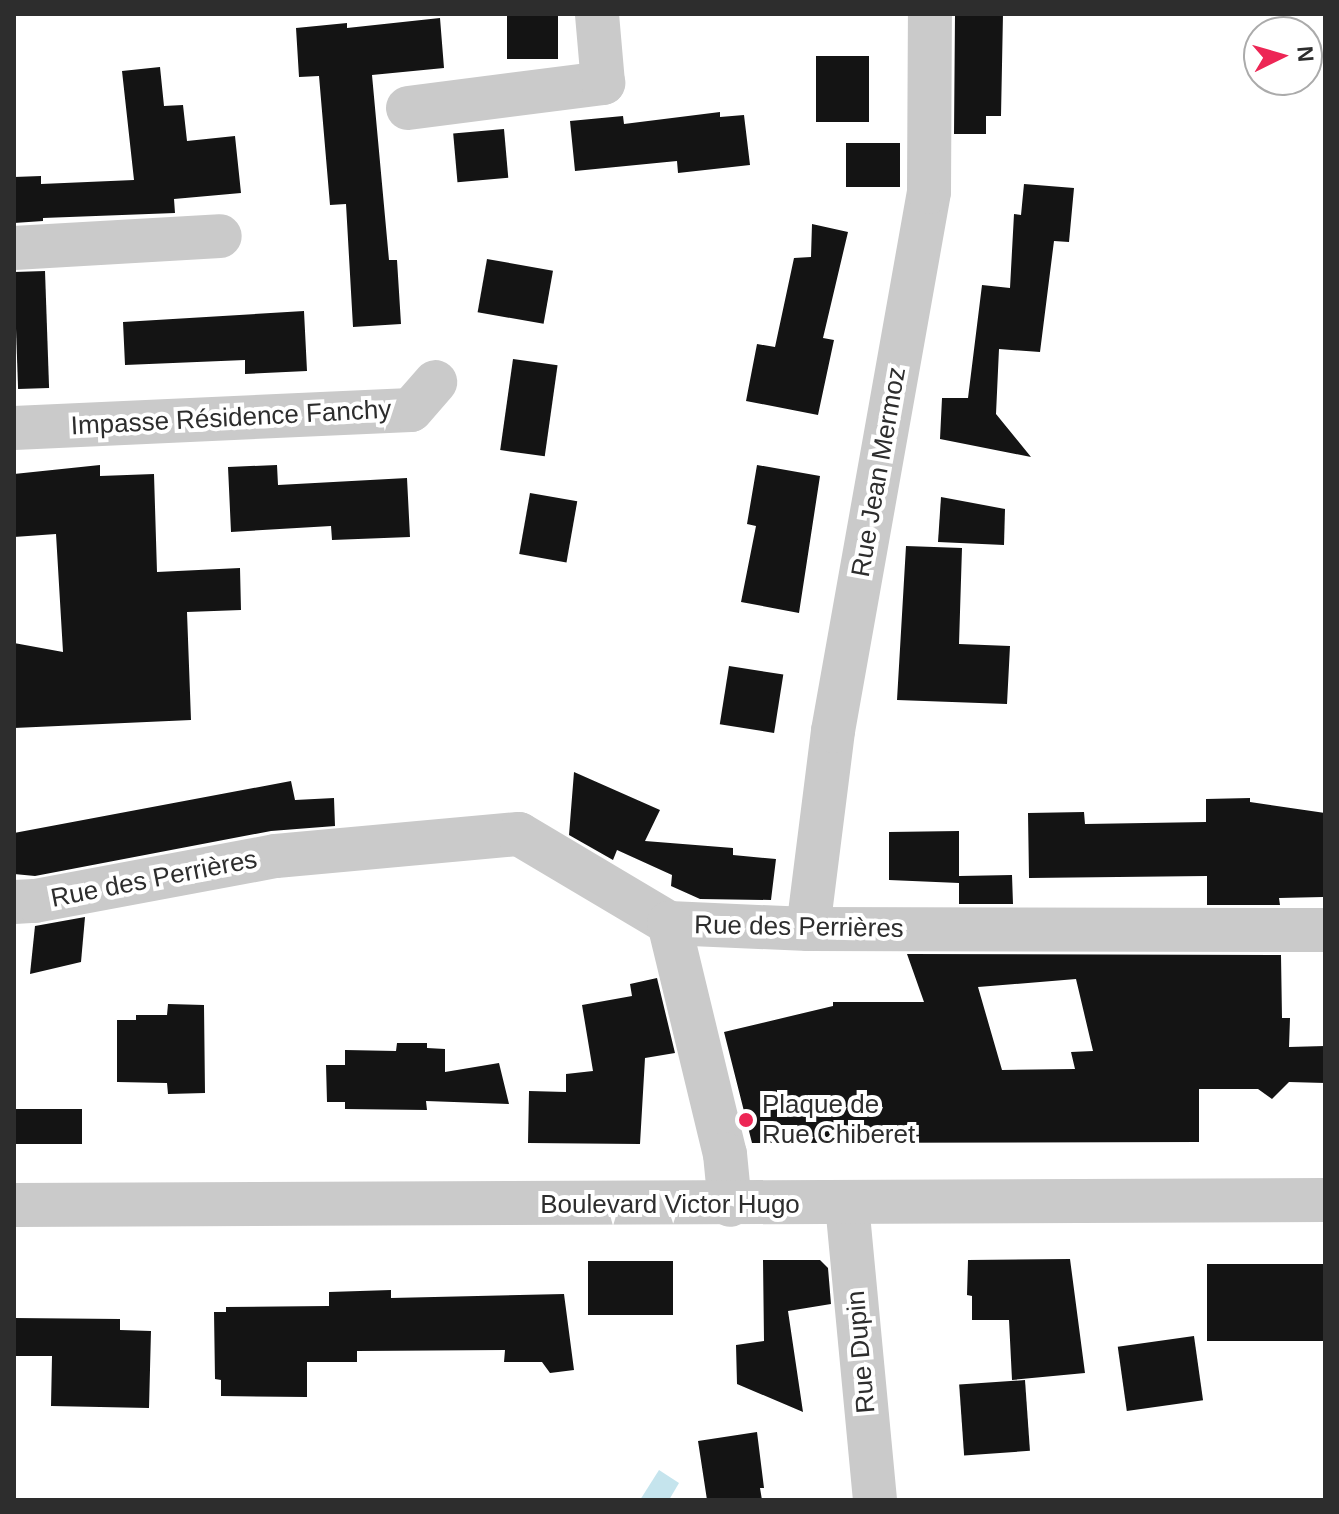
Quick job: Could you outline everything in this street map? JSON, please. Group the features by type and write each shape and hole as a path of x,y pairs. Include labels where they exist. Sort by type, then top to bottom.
{"street":[{"path":"408,108 603,83 597,14"},
{"name":"Rue Jean Mermoz","path":"808,929 833,731 929,192 930,14"},
{"path":"14,248 220,236"},
{"name":"Impasse Résidence Fanchy","path":"14,428 411,410 435,382"},
{"name":"Rue des Perrières","path":"14,902 276,856 519,834 669,923 808,929 1325,930"},
{"path":"669,923 725,1154 730,1205"},
{"name":"Boulevard Victor Hugo","path":"14,1205 730,1205 1325,1200"},
{"name":"Rue Dupin","path":"847,1204 875,1500"}],"water":[{"path":"659,1470 679,1483 669,1500 640,1500"}],"building":[{"path":"507,14 558,14 558,59 507,59"},
{"path":"955,14 1003,14 1001,116 986,116 986,134 954,134"},
{"path":"440,18 444,68 372,75 389,260 397,260 401,324 353,327 346,204 330,205 319,76 299,77 296,28 347,23 347,28"},
{"path":"816,56 869,56 869,122 816,122"},
{"path":"160,67 164,106 183,105 187,141 235,136 241,193 174,199 175,213 43,218 43,221 14,223 14,177 41,176 41,184 134,180 122,71"},
{"path":"720,112 720,117 744,115 750,165 678,173 677,161 575,171 570,121 623,116 624,124"},
{"path":"504,129 508,178 457,182 453,133"},
{"path":"846,143 900,143 900,187 846,187"},
{"path":"1024,184 1074,188 1069,242 1054,241 1040,352 999,349 996,414 1031,457 940,439 942,398 968,398 982,285 1010,288 1014,214 1021,215"},
{"path":"812,224 848,232 823,338 834,340 818,415 746,401 757,344 775,347 794,258 811,257"},
{"path":"487,259 553,271 544,324 478,312"},
{"path":"45,271 49,388 18,389 14,272"},
{"path":"304,311 307,371 245,374 245,360 125,365 123,322"},
{"path":"513,359 558,365 545,456 500,450"},
{"path":"100,465 100,476 154,474 157,572 240,568 241,610 187,612 191,720 14,728 14,643 63,652 56,534 14,537 14,474"},
{"path":"277,465 278,485 407,478 410,537 332,540 331,526 231,532 228,467"},
{"path":"757,465 820,476 799,613 741,602 756,526 747,524"},
{"path":"530,493 577,501 567,562 519,554"},
{"path":"941,497 1005,509 1004,545 938,542"},
{"path":"906,546 962,548 959,644 1010,646 1007,704 897,700"},
{"path":"729,666 783,675 774,733 720,724"},
{"path":"574,772 660,810 645,841 733,848 733,855 776,859 771,900 700,899 671,886 672,875 617,850 613,860 569,835"},
{"path":"291,781 295,800 334,798 335,826 271,831 35,876 14,874 14,833"},
{"path":"1250,798 1250,802 1325,813 1323,897 1279,898 1280,905 1207,905 1207,876 1029,878 1028,813 1084,812 1085,824 1206,822 1206,799"},
{"path":"959,831 959,876 1012,875 1013,904 959,904 959,883 889,880 889,832"},
{"path":"85,917 81,962 30,974 35,926"},
{"path":"907,954 1281,955 1282,1018 1290,1018 1289,1047 1325,1046 1325,1083 1289,1082 1272,1099 1258,1089 1199,1089 1199,1142 752,1143 724,1032 833,1006 833,1002 924,1002","holes":["1076,979 1093,1051 1071,1052 1075,1069 1002,1070 978,987"]},
{"path":"657,978 675,1053 645,1058 640,1144 528,1143 529,1091 566,1092 566,1074 593,1071 582,1005 632,996 630,984"},
{"path":"168,1004 204,1005 205,1093 168,1094 167,1083 117,1082 117,1020 136,1020 136,1015 167,1015"},
{"path":"397,1043 427,1043 427,1048 445,1049 445,1072 499,1063 509,1104 426,1101 427,1110 345,1109 345,1102 327,1102 326,1065 345,1065 345,1050 396,1051"},
{"path":"14,1109 82,1109 82,1144 14,1144"},
{"path":"1070,1259 1085,1373 1012,1380 1009,1320 972,1320 972,1296 967,1295 968,1260"},
{"path":"763,1260 820,1260 828,1268 831,1304 788,1311 803,1412 737,1384 736,1345 764,1341"},
{"path":"588,1261 673,1261 673,1315 588,1315"},
{"path":"1207,1264 1325,1264 1325,1341 1207,1341"},
{"path":"391,1290 391,1298 564,1294 574,1370 550,1373 542,1362 504,1362 505,1350 357,1351 357,1362 307,1362 307,1397 221,1396 221,1380 215,1379 214,1312 226,1312 226,1307 329,1306 329,1292"},
{"path":"14,1318 120,1319 120,1330 151,1331 149,1408 51,1406 52,1356 14,1356"},
{"path":"1194,1336 1203,1400 1127,1411 1118,1347"},
{"path":"1025,1380 1030,1451 964,1455 959,1385"},
{"path":"757,1432 764,1488 760,1488 762,1500 707,1500 698,1441"}],"place":[{"name":"Plaque de Rue Chiberet","path":"746,1120"}]}
